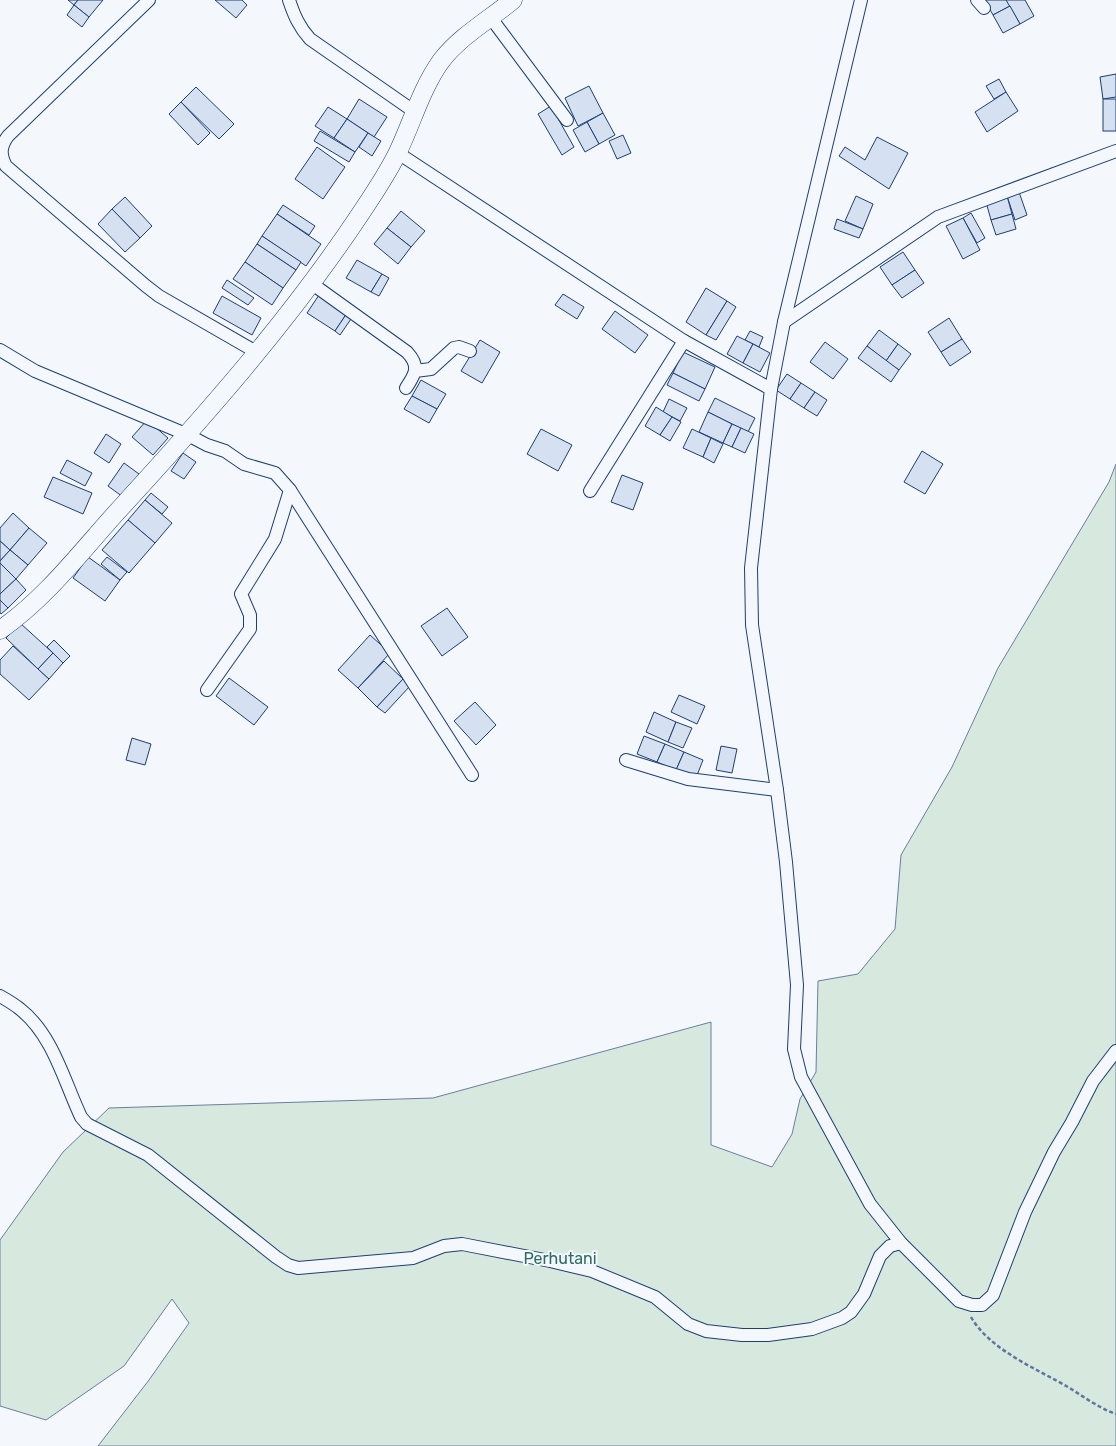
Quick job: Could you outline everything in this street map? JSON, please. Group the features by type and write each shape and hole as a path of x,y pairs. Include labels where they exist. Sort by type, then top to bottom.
{"street":[{"path":"149,0 8,136 0,149 2,161 159,296 258,353"},
{"path":"289,0 295,18 310,39 415,112"},
{"path":"0,630 32,605 188,435 258,353 344,238 380,184 398,153 432,75 459,40 513,0"},
{"path":"861,0 784,322 771,389 751,568 750,599 752,625 786,862 797,985 794,1049 796,1061 801,1077 870,1204 901,1243 953,1297 966,1304 982,1305 993,1295 1025,1212 1054,1152 1072,1122 1092,1081 1116,1051"},
{"path":"491,18 567,120"},
{"path":"784,322 938,218 1116,151"},
{"path":"398,153 684,342 771,389"},
{"path":"311,283 406,352 415,363 416,371 406,388"},
{"path":"590,491 684,342"},
{"path":"416,371 431,369 454,348 470,351"},
{"path":"0,350 34,371 225,451 244,464 275,474 290,490 472,775"},
{"path":"207,690 250,629 250,615 241,594 275,539 290,490"},
{"path":"626,760 688,778 777,790"},
{"path":"0,996 21,1010 44,1036 56,1058 81,1117 87,1124 148,1155 276,1257 288,1265 298,1268 413,1258 444,1246 462,1244 550,1261 592,1272 655,1297 688,1324 706,1331 742,1335 768,1335 812,1329 842,1318 851,1312 864,1294 880,1256 890,1246 901,1243"}],"path":[{"path":"966,1304 979,1328 1002,1348 1090,1401 1116,1414"}],"green space":[{"name":"Perhutani","path":"1116,464 1116,1446 98,1446 149,1380 189,1323 172,1299 124,1366 46,1420 0,1406 0,1240 63,1152 109,1108 433,1098 711,1022 711,1145 772,1167 792,1134 800,1099 816,1072 818,981 858,974 895,929 901,855 952,767 998,668 1109,482"}],"building":[{"path":"68,0 78,0 74,5"},
{"path":"78,0 103,0 89,17 74,5"},
{"path":"215,0 242,0 247,5 236,18"},
{"path":"985,0 1007,0 1010,6 993,15"},
{"path":"1006,0 1025,0 1034,16 1020,24"},
{"path":"74,5 89,17 82,27 67,15"},
{"path":"1010,6 1020,24 1003,33 993,15"},
{"path":"1116,74 1116,97 1103,99 1100,77"},
{"path":"999,79 1006,92 994,99 986,86"},
{"path":"589,86 603,113 578,126 565,98"},
{"path":"196,87 234,124 219,139 181,102"},
{"path":"1006,92 1018,111 987,132 975,112"},
{"path":"359,99 387,117 374,137 347,119"},
{"path":"1103,99 1116,99 1116,131 1103,131"},
{"path":"181,102 210,133 198,145 169,114"},
{"path":"551,106 574,147 562,155 538,114"},
{"path":"328,107 347,119 334,138 315,126"},
{"path":"603,113 615,135 599,144 587,122"},
{"path":"347,119 368,133 355,152 334,138"},
{"path":"587,122 599,144 585,152 573,130"},
{"path":"320,131 355,152 349,162 314,141"},
{"path":"368,133 381,141 372,156 359,147"},
{"path":"623,135 631,153 617,159 609,141"},
{"path":"877,137 908,153 889,189 839,156 845,147 865,160"},
{"path":"317,147 345,167 323,199 295,179"},
{"path":"1019,192 1027,215 1015,220 1007,196"},
{"path":"856,196 873,204 863,229 845,221"},
{"path":"1007,196 1012,214 991,220 986,202"},
{"path":"125,197 152,226 140,238 112,209"},
{"path":"283,205 315,226 309,235 277,214"},
{"path":"112,209 140,238 125,252 98,224"},
{"path":"401,211 425,231 411,247 387,228"},
{"path":"971,213 985,238 977,243 963,218"},
{"path":"277,214 321,244 306,266 262,236"},
{"path":"1012,214 1016,229 996,235 991,220"},
{"path":"963,218 980,250 963,259 946,226"},
{"path":"837,219 863,229 859,238 834,229"},
{"path":"387,228 411,247 398,264 374,244"},
{"path":"262,236 301,262 296,270 257,244"},
{"path":"257,244 296,270 283,288 245,262"},
{"path":"903,252 915,270 892,285 880,267"},
{"path":"357,260 382,274 371,292 346,278"},
{"path":"245,262 283,288 272,305 233,279"},
{"path":"915,270 924,283 902,298 892,285"},
{"path":"382,274 389,278 379,296 371,292"},
{"path":"227,280 254,298 248,305 222,288"},
{"path":"706,288 727,301 706,335 686,322"},
{"path":"563,294 584,307 577,319 555,305"},
{"path":"319,295 347,313 335,331 307,313"},
{"path":"222,296 261,318 252,335 213,313"},
{"path":"727,301 736,307 716,340 706,335"},
{"path":"615,311 648,335 635,353 602,329"},
{"path":"347,313 353,316 340,335 335,331"},
{"path":"949,318 962,339 941,352 928,332"},
{"path":"879,330 898,344 886,361 867,346"},
{"path":"750,331 763,337 759,347 745,340"},
{"path":"737,336 753,344 743,363 727,354"},
{"path":"962,339 971,352 950,366 941,352"},
{"path":"480,340 500,352 482,383 461,371"},
{"path":"825,342 848,359 833,379 810,362"},
{"path":"753,344 770,353 760,372 743,363"},
{"path":"898,344 911,354 899,370 886,361"},
{"path":"867,346 899,370 891,382 858,358"},
{"path":"683,352 715,367 705,389 673,373"},
{"path":"673,373 705,389 699,401 667,385"},
{"path":"787,374 801,383 790,399 776,390"},
{"path":"421,380 446,394 437,409 412,396"},
{"path":"801,383 815,392 804,408 790,399"},
{"path":"815,392 827,400 817,416 804,408"},
{"path":"412,396 437,409 429,423 404,409"},
{"path":"715,398 755,418 748,432 708,412"},
{"path":"669,399 687,408 680,421 663,412"},
{"path":"656,407 672,417 660,435 645,426"},
{"path":"708,412 732,424 723,443 699,432"},
{"path":"672,417 681,422 670,441 660,435"},
{"path":"147,420 168,438 153,455 132,437"},
{"path":"732,424 741,428 732,447 723,443"},
{"path":"741,428 754,434 745,453 732,447"},
{"path":"541,429 572,445 558,471 527,454"},
{"path":"692,429 711,438 703,457 683,448"},
{"path":"106,434 121,444 109,463 94,453"},
{"path":"711,438 723,444 714,463 703,457"},
{"path":"922,451 943,464 925,494 904,482"},
{"path":"183,453 196,462 184,479 171,471"},
{"path":"67,460 92,473 85,486 60,473"},
{"path":"124,463 139,474 123,497 108,486"},
{"path":"622,475 643,483 633,510 611,502"},
{"path":"53,477 92,493 83,514 44,497"},
{"path":"151,493 168,507 162,514 145,500"},
{"path":"145,500 172,523 155,543 128,520"},
{"path":"13,513 29,528 10,550 0,541 0,528"},
{"path":"128,520 155,543 129,573 102,550"},
{"path":"29,528 47,543 28,565 10,550"},
{"path":"0,541 10,550 0,561"},
{"path":"10,550 28,565 16,579 0,565 0,561"},
{"path":"88,557 120,580 105,601 73,578"},
{"path":"107,557 127,572 120,580 101,564"},
{"path":"0,563 16,579 0,594"},
{"path":"16,579 26,590 8,608 0,600 0,594"},
{"path":"0,600 8,608 1,614 0,612"},
{"path":"447,608 468,637 442,656 421,626"},
{"path":"20,623 53,653 38,669 6,638"},
{"path":"370,635 390,653 358,688 338,670"},
{"path":"54,640 70,656 63,663 47,647"},
{"path":"13,646 49,679 29,700 0,674 0,660"},
{"path":"53,653 63,663 49,679 38,669"},
{"path":"384,661 403,679 377,707 358,688"},
{"path":"229,678 268,707 254,725 216,696"},
{"path":"403,679 410,686 385,713 377,707"},
{"path":"679,695 705,706 697,724 671,712"},
{"path":"475,702 496,725 476,745 454,721"},
{"path":"654,712 676,722 668,742 646,732"},
{"path":"676,722 692,728 683,748 668,742"},
{"path":"644,736 665,744 657,762 637,754"},
{"path":"132,738 151,744 145,765 126,760"},
{"path":"665,744 684,752 676,770 657,762"},
{"path":"721,746 737,749 732,773 716,770"},
{"path":"684,752 703,760 696,778 676,770"}]}
